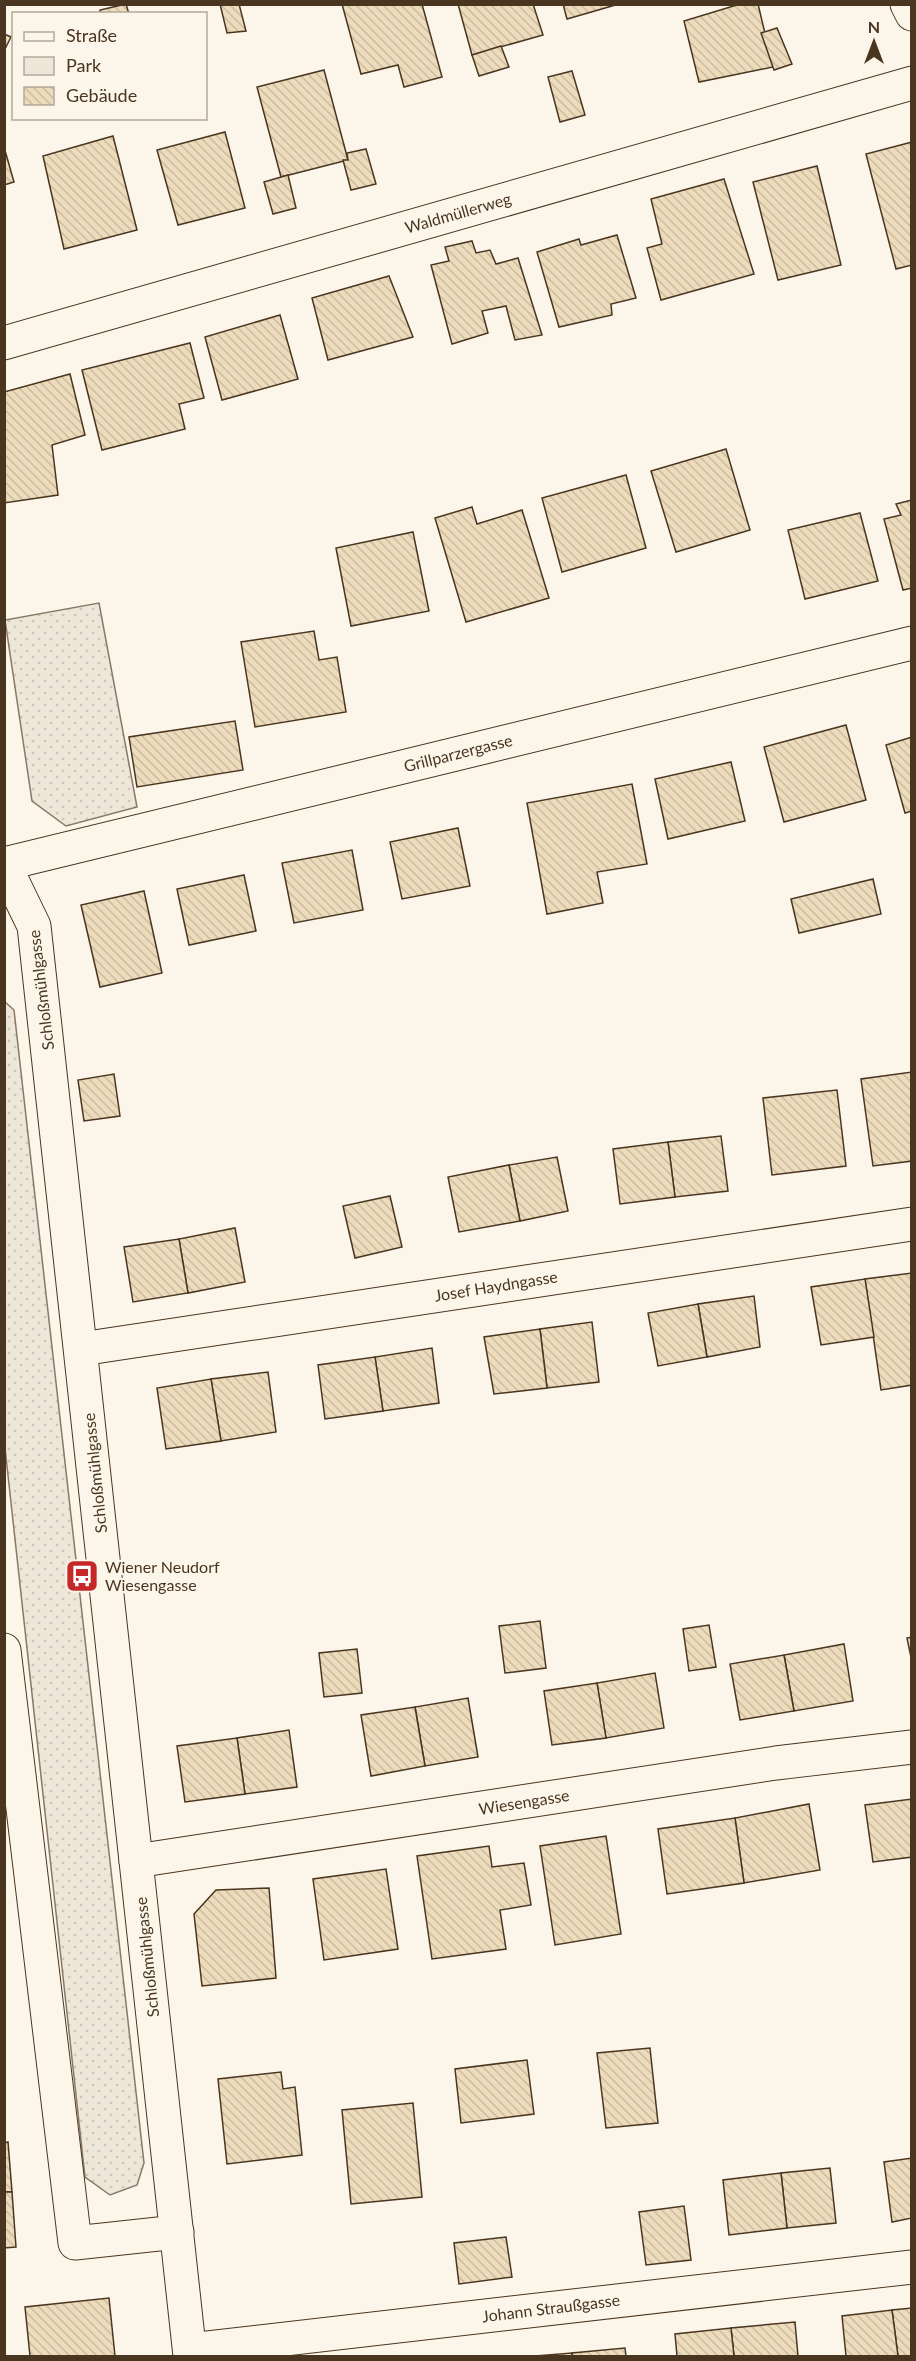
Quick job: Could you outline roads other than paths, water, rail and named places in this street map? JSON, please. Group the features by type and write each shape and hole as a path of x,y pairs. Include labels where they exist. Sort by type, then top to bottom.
{"street":[{"path":"907,4 912,14"},
{"name":"Waldmüllerweg","path":"4,343 912,82"},
{"name":"Grillparzergasse","path":"4,864 912,643"},
{"name":"Schloßmühlgasse","path":"4,864 19,928 81,1349 190,2353"},
{"name":"Josef Haydngasse","path":"81,1349 912,1224"},
{"path":"4,1650 75,2243 177,2232"},
{"name":"Wiesengasse","path":"136,1861 776,1763 912,1747"},
{"name":"Johann Straußgasse","path":"190,2353 912,2267"}],"place":[{"name":"Wiener Neudorf Wiesengasse","path":"82,1576"}]}
